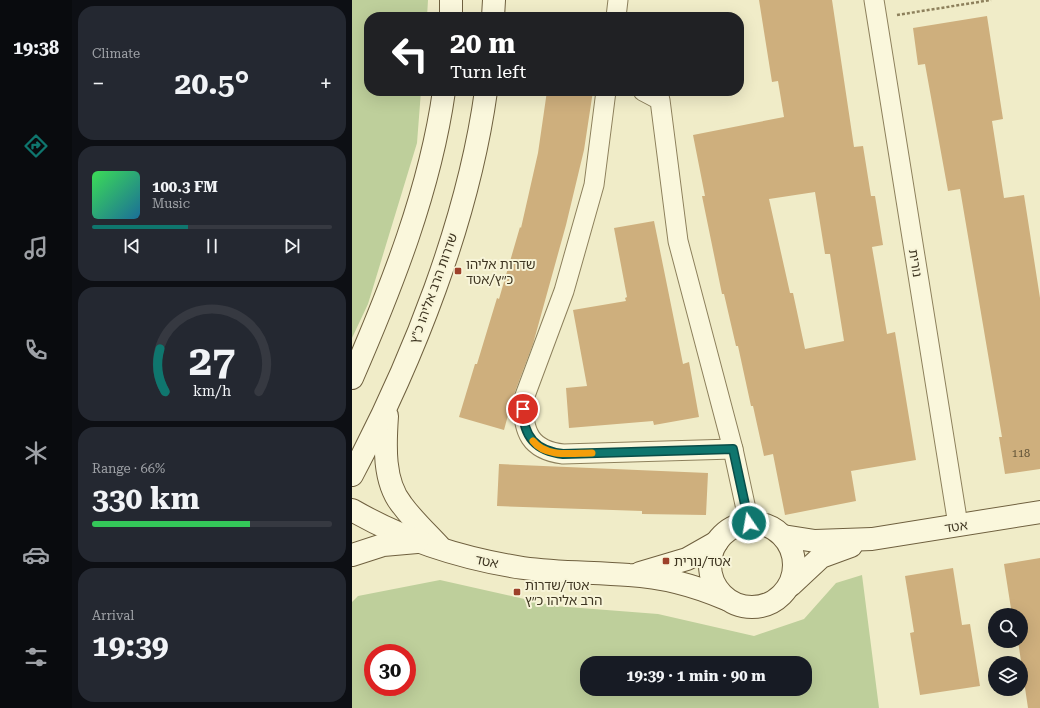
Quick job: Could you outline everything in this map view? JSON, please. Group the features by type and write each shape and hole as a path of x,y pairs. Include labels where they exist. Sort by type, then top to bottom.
{"street":[{"path":"451,0 451,12"},
{"path":"493,12 494,0"},
{"path":"617,12 618,0"},
{"name":"נורית","path":"874,0 958,525"},
{"path":"352,378 385,302 416,210 439,124 443,96"},
{"name":"שדרות הרב אליהו כ\"ץ","path":"352,475 387,404 425,317 456,222 480,133 485,96"},
{"path":"605,96 594,185 564,291 523,401 523,418 526,431 538,447 550,452 563,454 733,449"},
{"path":"652,96 660,100 678,240 733,449 749,523"},
{"path":"387,404 385,451 390,479 401,504 443,550"},
{"name":"אטד","path":"352,510 374,523 422,542 443,550 481,560 524,568 574,573 631,575 681,583 726,599"},
{"name":"אטד","path":"783,536 815,541 872,539 1040,512"},
{"path":"749,523 768,526 783,536 791,546 795,559 795,572 790,585 782,596 765,606 744,607 726,599 717,588 711,575 711,555 717,542 726,532 737,526 749,523"},
{"name":"אטד","path":"790,585 821,557 872,539"},
{"path":"352,555 383,545 422,542"},
{"name":"אטד","path":"631,575 687,559 717,542"}],"path":[{"path":"877,18 991,0"}],"green space":[{"path":"352,0 428,0 427,12 364,12 364,96 421,96 417,143 368,304 352,338"},
{"path":"862,575 879,708 352,708 352,602 358,596 440,580 555,606 658,614 754,636 804,619 836,583"}],"building":[{"path":"759,0 832,0 854,147 863,146 871,196 875,196 883,245 872,247 887,334 895,332 916,460 851,471 856,501 785,515 773,454 764,456 738,346 736,346 724,294 722,294 702,196 705,196 693,135 784,117 778,81 772,82","holes":["815,192 825,254 830,254 844,341 805,349 793,293 790,293 769,199"]},
{"path":"987,16 1003,119 992,121 1004,198 1024,195 1040,298 1040,469 1005,474 999,437 1002,437 960,189 948,191 925,64 918,65 913,28"},
{"path":"546,96 592,96 584,150 566,225 533,344 513,397 504,430 459,417 497,298 499,299 520,227 521,228 538,153"},
{"path":"654,221 683,364 689,362 699,417 654,425 653,421 569,428 566,388 587,386 573,310 626,301 625,298 627,297 614,228"},
{"path":"499,464 708,473 706,515 642,514 642,511 497,506"},
{"path":"1040,558 1040,708 1028,708 1026,696 1028,696 1028,656 1020,656 1019,648 1028,648 1028,608 1011,608 1004,564"},
{"path":"953,568 962,625 970,624 980,686 920,695 910,633 914,632 905,576"}],"slow traffic":[{"path":"533,441 538,447 550,452 563,454 592,453"}],"place":[{"name":"שדרות אליהו כ״ץ/אטד","path":"458,271"},
{"name":"אטד/נורית","path":"666,561"},
{"name":"אטד/שדרות הרב אליהו כ״ץ","path":"517,592"}],"route":[{"path":"523,409 523,418 526,431 538,447 550,452 563,454 733,449 749,523"}]}
